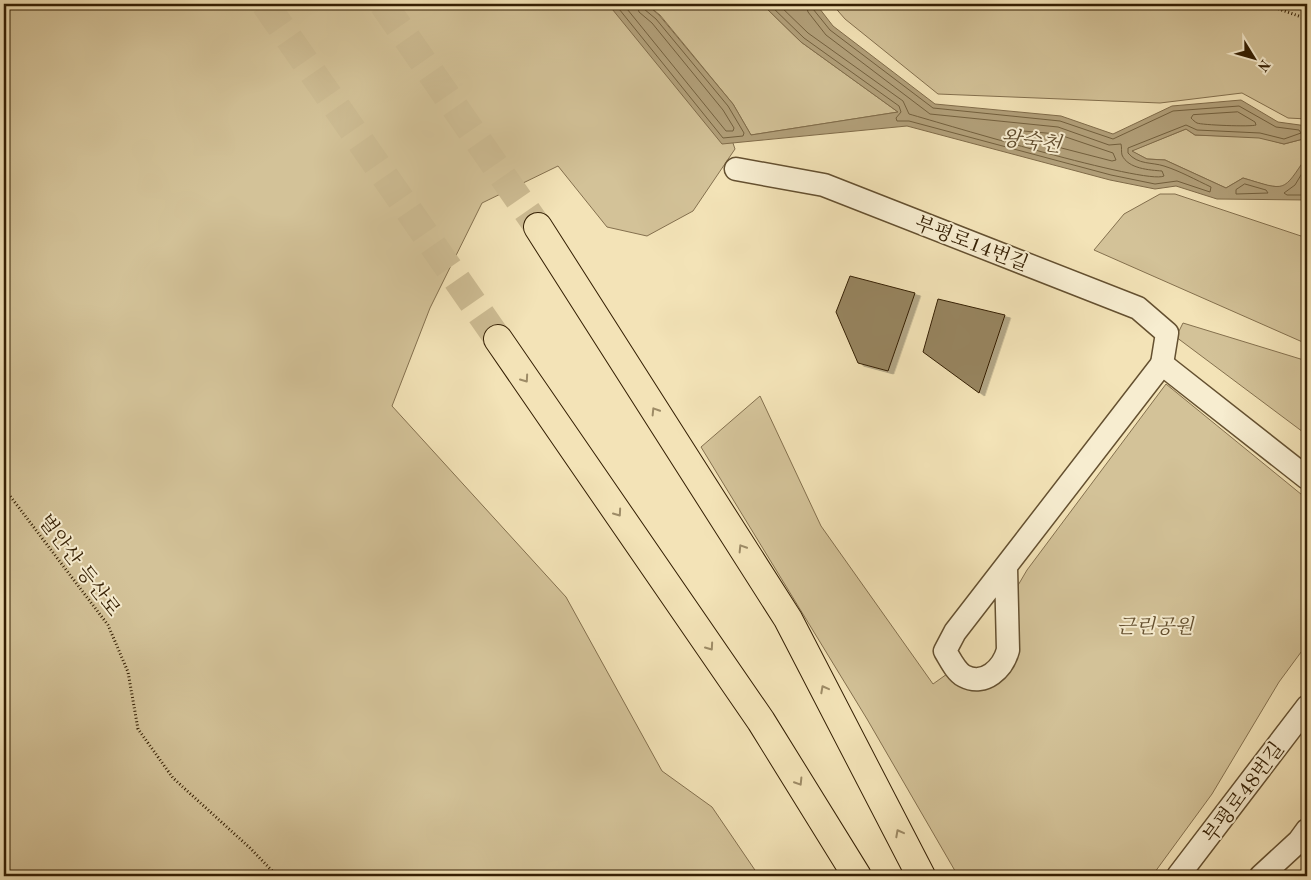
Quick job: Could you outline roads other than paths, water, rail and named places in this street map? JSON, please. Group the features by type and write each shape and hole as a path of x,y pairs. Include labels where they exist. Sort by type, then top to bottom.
{"highway":[{"path":"538,227 788,620 921,876"},
{"path":"498,339 761,720 857,876"}],"street":[{"name":"부평로14번길","path":"736,169 824,185 1138,308 1167,333 1162,364"},
{"path":"1006,568 1162,364 1307,478"},
{"name":"부평로48번길","path":"1178,876 1307,707"},
{"path":"1261,876 1299,841 1307,830"}],"water":[{"name":"왕숙천","path":"608,4 646,4 659,15 733,104 751,135 898,112 801,42 762,4 816,4 833,26 935,104 1061,116 1113,134 1172,106 1241,100 1278,122 1307,126 1307,138 1284,144 1259,138 1195,135 1186,129 1132,151 1147,159 1165,160 1226,188 1243,178 1276,187 1282,186 1293,177 1307,156 1307,200 1217,199 1176,186 1155,189 1110,180 907,126 722,144"}],"tunnel":[{"path":"265,4 498,339"},
{"path":"383,4 538,227"}],"park label":[{"name":"근린공원","path":"1155,626"}]}
